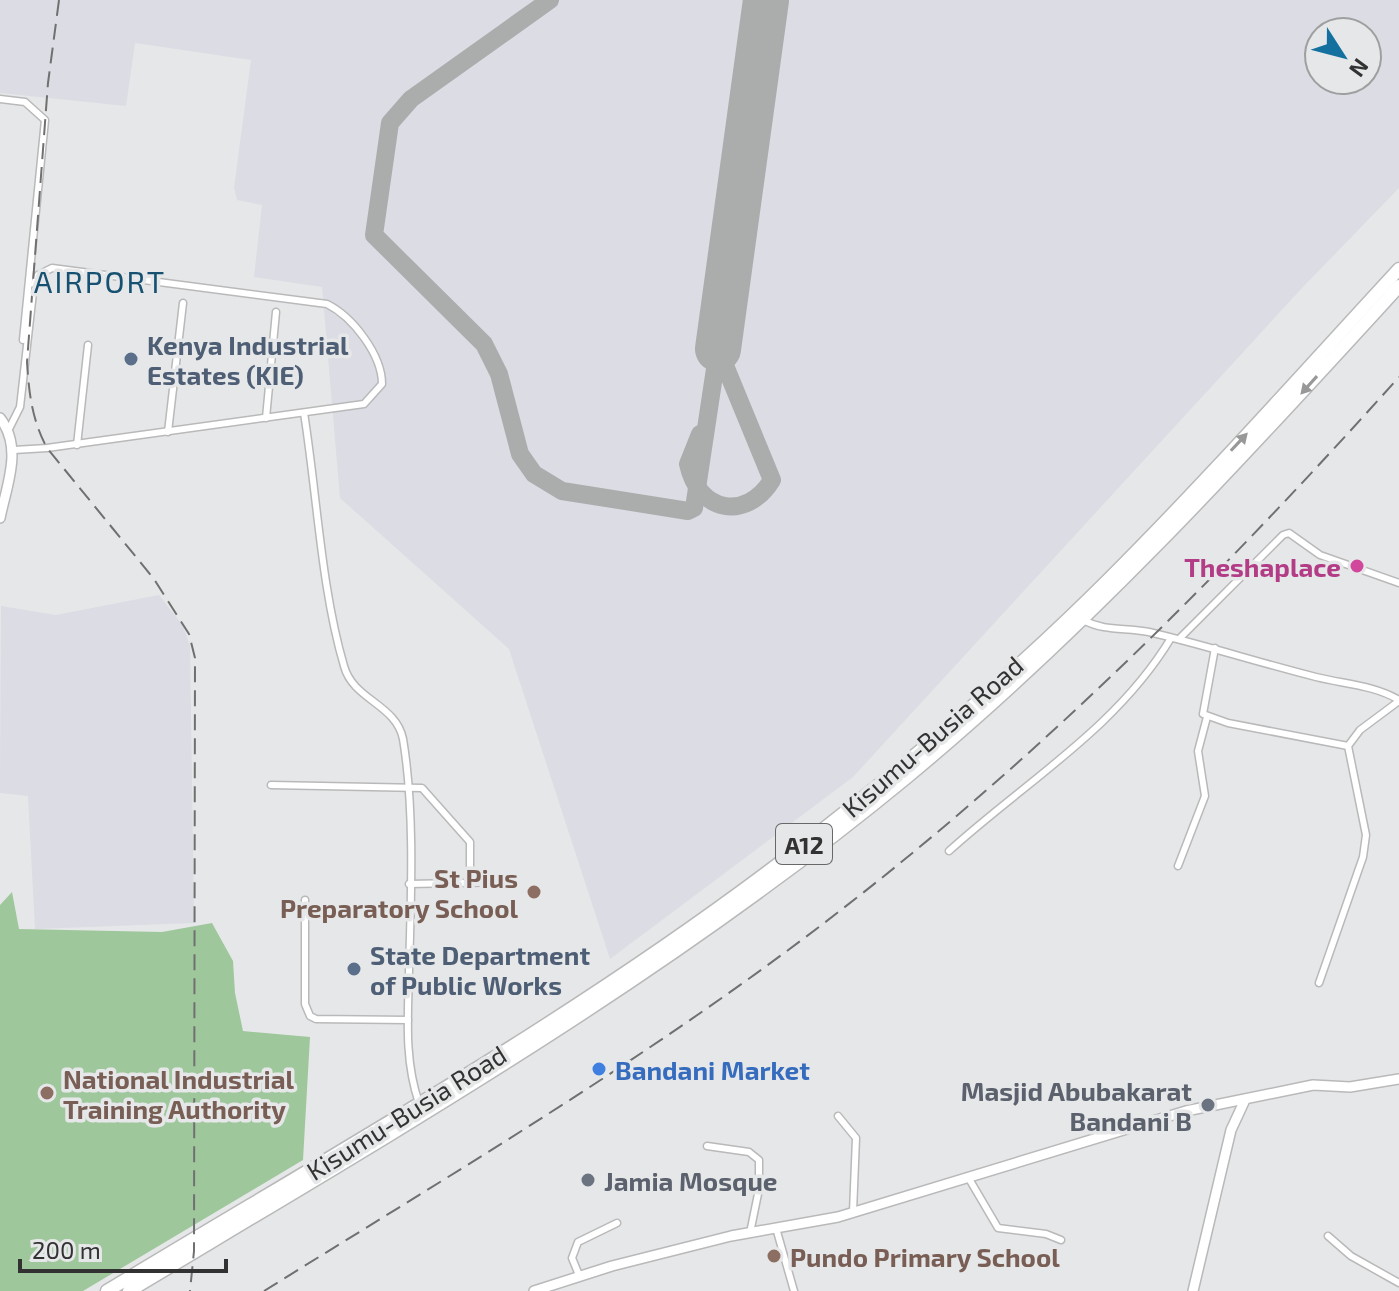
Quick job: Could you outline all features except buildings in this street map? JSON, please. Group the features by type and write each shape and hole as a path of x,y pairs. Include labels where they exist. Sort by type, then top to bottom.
{"highway":[{"name":"Kisumu-Busia Road","path":"107,1291 618,980 793,853 959,717 1107,581 1399,269"},
{"name":"Kisumu-Busia Road","path":"129,1291 622,991 805,858 908,776 1082,619 1279,417 1399,286"}],"street":[{"path":"0,99 25,102 45,120 22,319 25,347"},
{"path":"9,429 20,407 34,284 38,275 52,268 327,304 343,315 378,360 382,384 364,404 77,445 14,450"},
{"path":"168,432 183,303"},
{"path":"266,418 276,312"},
{"path":"77,445 88,345"},
{"path":"304,413 344,666 354,688 397,722 403,742 409,884 409,1063 419,1103"},
{"path":"0,418 9,429 14,450 0,518"},
{"path":"1179,639 1283,535 1289,533 1320,555 1399,583"},
{"path":"1082,619 1111,630 1147,632 1215,648 1313,676 1362,686 1399,700"},
{"path":"949,851 1108,720 1147,675 1171,638"},
{"path":"1215,648 1201,708 1207,717 1348,746"},
{"path":"1319,983 1363,857 1366,835 1348,746 1360,730 1399,700"},
{"path":"1178,866 1205,796 1198,751 1207,717"},
{"path":"271,785 422,788 466,836 471,847 470,883"},
{"path":"409,884 508,882"},
{"path":"305,900 305,1004 310,1016 316,1019 408,1020"},
{"path":"534,1291 559,1287 579,1275 750,1233 853,1212 1186,1111 1244,1102 1313,1085 1350,1087 1399,1079"},
{"path":"1193,1291 1231,1130 1244,1102"},
{"path":"838,1116 856,1138 853,1212"},
{"path":"707,1146 749,1152 759,1160 759,1189 750,1233"},
{"path":"968,1177 998,1228 1046,1234 1061,1240"},
{"path":"579,1275 572,1258 578,1242 617,1223"},
{"path":"776,1228 794,1291"},
{"path":"1328,1236 1351,1256 1399,1283"}],"shaded area":[{"path":"0,0 1399,0 1399,188 1302,288 853,777 610,959 509,649 340,498 322,287 254,277 262,205 237,200 234,188 251,60 135,43 126,106 0,93"},
{"path":"159,595 183,626 190,646 194,923 35,929 28,796 0,793 1,606 56,615"}],"green space":[{"path":"12,892 19,929 162,932 212,923 233,961 235,993 243,1031 310,1037 303,1160 83,1291 0,1291 0,905"}],"taxiway":[{"path":"550,0 411,99 390,123 374,235 484,344 499,374 520,454 534,474 562,491 688,511 694,508 718,349"},
{"path":"700,434 688,464 693,480 712,501 724,506 749,502 772,480 719,351"}],"runway":[{"path":"718,349 766,0"}],"railway":[{"path":"59,0 48,83 27,362 32,406 47,448 154,579 189,634 195,658 194,1251 190,1291"},
{"path":"264,1291 630,1061 772,962 916,850 1062,723 1132,656 1268,519 1399,377"}],"place":[{"name":"Kenya Industrial Estates (KIE)","path":"131,359"},
{"name":"Theshaplace","path":"1357,566"},
{"name":"St Pius Preparatory School","path":"534,892"},
{"name":"State Department of Public Works","path":"354,969"},
{"name":"Bandani Market","path":"599,1069"},
{"name":"National Industrial Training Authority","path":"47,1093"},
{"name":"Masjid Abubakarat Bandani B","path":"1208,1105"},
{"name":"Jamia Mosque","path":"588,1180"},
{"name":"Pundo Primary School","path":"774,1256"}],"district":[{"name":"AIRPORT","path":"100,281"}]}
